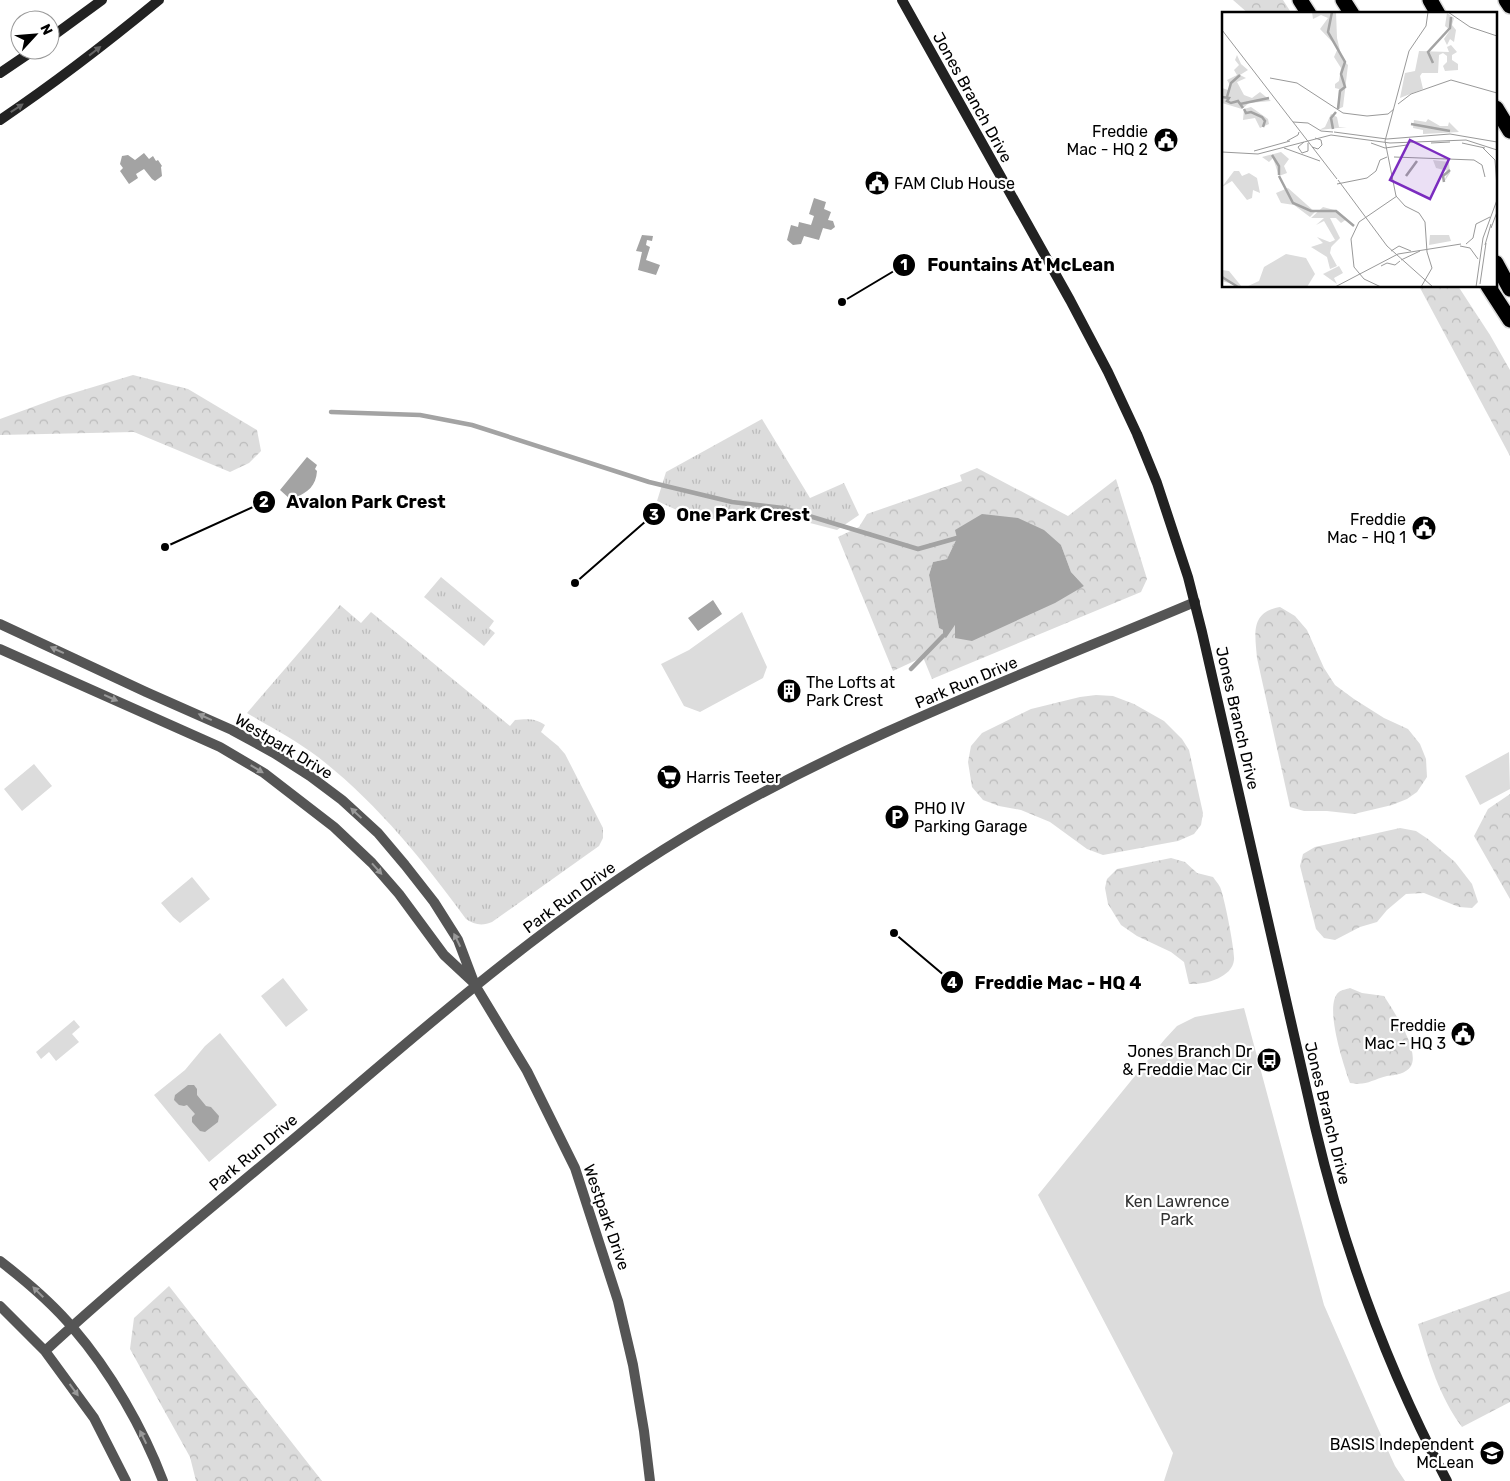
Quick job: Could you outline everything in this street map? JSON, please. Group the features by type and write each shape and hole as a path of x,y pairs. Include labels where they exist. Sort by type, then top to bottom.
{"highway":[{"path":"1300,0 1308,12"},
{"path":"1343,0 1351,12"},
{"path":"1430,0 1437,12"},
{"path":"1506,0 1510,6"},
{"path":"1498,111 1510,131"},
{"path":"1498,267 1510,289"},
{"path":"1489,288 1510,320"}],"main road":[{"path":"60,31 102,0"},
{"path":"0,120 77,65 159,0"},
{"name":"Jones Branch Drive","path":"902,0 1061,283 1108,372 1157,483 1195,602 1313,1118 1334,1198 1361,1284 1382,1340 1419,1424 1447,1481"},
{"path":"0,73 19,60"}],"street":[{"name":"Park Run Drive","path":"45,1351 168,1242 271,1158 475,985 614,882 683,838 808,768 891,730 1195,602"},
{"name":"Westpark Drive","path":"0,624 232,730 310,776 342,800 378,833 406,865 434,902 458,940 475,985 527,1071 575,1168 618,1301 633,1365 650,1481"},
{"name":"Westpark Drive","path":"0,649 220,747 264,773 334,827 372,863 399,894 444,955 475,985"},
{"path":"0,1261 29,1283 72,1326 93,1353 140,1429 163,1481"},
{"path":"0,1306 45,1351 94,1418 126,1481"}],"green space":[{"path":"1233,0 1283,0 1291,12 1247,12"},
{"path":"1420,288 1459,288 1510,370 1510,456"},
{"path":"133,375 188,389 257,430 261,451 249,463 230,472 134,432 0,435 0,419 60,397"},
{"path":"762,419 810,498 844,483 859,515 837,530 749,507 703,522 657,501 666,472"},
{"path":"977,468 1068,516 1116,479 1147,579 1141,592 932,679 923,657 893,671 838,537 859,527 867,514 962,481 960,475","holes":["957,538 1061,545 1071,572 1084,586 956,624 943,636 943,630 939,628 929,575 933,562 947,559"]},
{"path":"441,577 494,621 489,628 495,633 484,646 424,597"},
{"path":"340,605 361,623 371,612 510,726 515,720 523,719 534,720 545,725 541,732 565,754 603,828 603,838 599,846 492,922 479,924 472,923 466,919 416,854 360,793 310,751 247,713"},
{"path":"1280,607 1295,616 1307,630 1324,668 1335,685 1384,718 1408,729 1420,744 1426,759 1427,777 1417,792 1407,799 1392,805 1354,814 1304,811 1290,807 1257,658 1255,633 1256,625 1263,614"},
{"path":"742,612 767,667 763,678 700,712 684,706 661,664 689,650"},
{"path":"1096,695 1113,696 1134,704 1164,721 1182,739 1189,750 1203,813 1201,825 1194,834 1178,841 1103,855 1087,849 1050,822 1021,810 999,806 983,800 972,787 968,762 971,746 982,733 1031,709"},
{"path":"1509,752 1510,789 1480,805 1465,776"},
{"path":"34,764 52,786 22,811 4,789"},
{"path":"1510,794 1510,899 1474,836 1488,809"},
{"path":"1400,828 1416,831 1455,862 1472,884 1478,902 1472,908 1459,907 1424,893 1406,894 1387,910 1377,922 1360,927 1335,940 1324,938 1316,929 1300,866 1303,854 1315,847"},
{"path":"1171,858 1185,862 1197,873 1213,877 1222,892 1234,960 1232,966 1223,976 1209,982 1189,984 1184,962 1171,952 1137,936 1121,925 1108,904 1105,888 1107,879 1117,869"},
{"path":"192,877 210,899 180,923 161,903"},
{"path":"283,978 308,1010 286,1027 261,996"},
{"path":"1350,988 1362,993 1384,996 1404,1030 1412,1050 1413,1059 1411,1066 1406,1071 1365,1083 1350,1083 1336,1036 1333,1009 1339,992"},
{"name":"Ken Lawrence Park","path":"1244,1008 1324,1305 1395,1466 1405,1481 1164,1481 1173,1453 1038,1195 1177,1026 1195,1017"},
{"path":"74,1020 80,1027 72,1034 79,1042 56,1061 49,1052 41,1059 36,1052"},
{"path":"220,1033 277,1105 209,1162 154,1095 185,1070 205,1046"},
{"path":"169,1286 322,1481 196,1481 190,1457 130,1349 134,1318"},
{"path":"1510,1291 1510,1402 1462,1427 1441,1391 1418,1324"}],"shaded area":[{"path":"144,153 149,159 153,156 156,161 158,160 162,166 162,176 155,181 144,169 136,174 138,178 129,184 120,171 123,168 120,164 122,156 128,155 135,160"},
{"path":"814,198 826,202 824,209 831,212 828,220 833,221 835,227 831,230 823,228 819,240 804,236 801,244 793,245 787,240 791,225 798,227 799,222 811,225 814,216 809,214"},
{"path":"642,235 653,236 652,241 647,240 646,245 650,247 646,260 660,265 656,275 638,270 642,252 636,251"},
{"path":"307,457 317,465 315,481 307,491 290,499 280,490"},
{"path":"982,514 1018,518 1044,530 1061,545 1071,572 1084,586 1055,603 972,641 955,638 955,625 946,638 943,636 943,630 939,628 929,575 933,562 947,559 957,538 955,530"},
{"path":"713,600 722,614 698,631 688,618"},
{"path":"188,1085 194,1085 197,1089 197,1095 206,1106 211,1107 219,1116 218,1122 205,1132 200,1131 192,1122 192,1117 195,1114 187,1105 179,1105 174,1100 175,1095"}],"waterway":[{"path":"331,412 420,415 472,425 649,482 732,502 783,508 918,549 957,538"},
{"path":"911,669 943,636"}],"place":[{"name":"Freddie Mac - HQ 2","path":"1166,140"},
{"name":"FAM Club House","path":"877,183"},
{"name":"Fountains At McLean","path":"842,302"},
{"name":"Freddie Mac - HQ 1","path":"1424,528"},
{"name":"Avalon Park Crest","path":"165,547"},
{"name":"One Park Crest","path":"575,583"},
{"name":"The Lofts at Park Crest","path":"789,691"},
{"name":"Harris Teeter","path":"669,777"},
{"name":"PHO IV Parking Garage","path":"897,817"},
{"name":"Freddie Mac - HQ 4","path":"894,933"},
{"name":"Freddie Mac - HQ 3","path":"1463,1034"},
{"name":"Jones Branch Dr & Freddie Mac Cir","path":"1269,1060"},
{"name":"BASIS Independent McLean","path":"1492,1453"}]}
